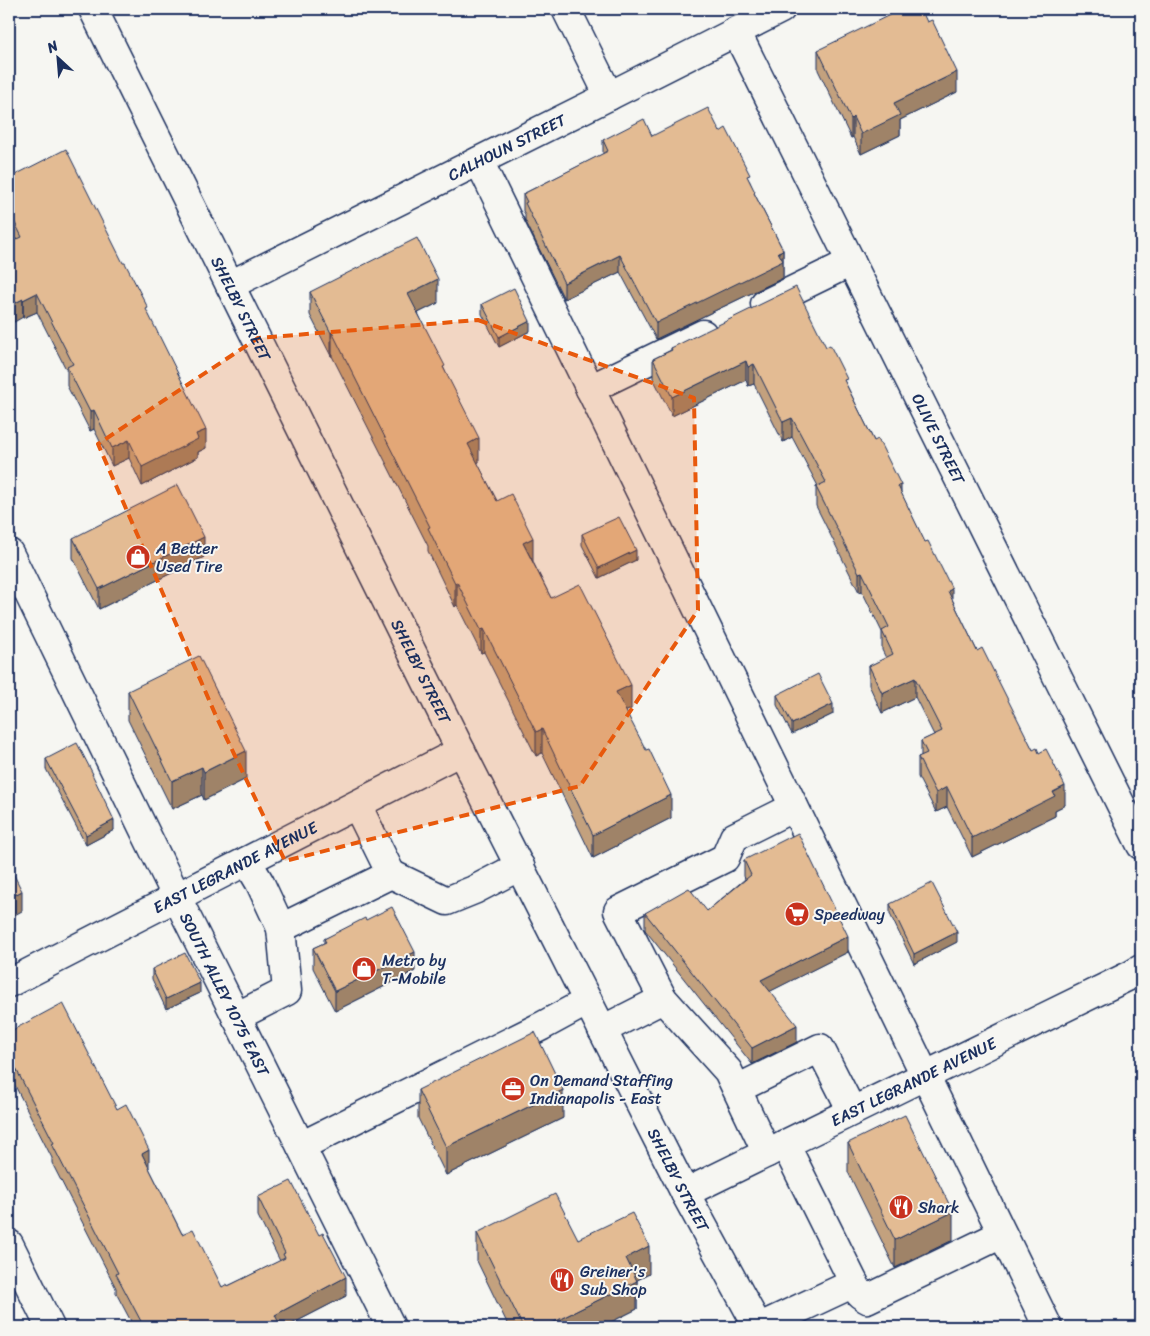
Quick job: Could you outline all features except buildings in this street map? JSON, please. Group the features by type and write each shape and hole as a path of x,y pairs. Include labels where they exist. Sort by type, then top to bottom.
{"street":[{"name":"SHELBY STREET","path":"93,9 461,751 685,1193 759,1327"},
{"path":"566,9 609,96"},
{"name":"CALHOUN STREET","path":"230,285 781,9"},
{"name":"OLIVE STREET","path":"736,31 1141,845"},
{"path":"479,161 1048,1327"},
{"path":"590,389 851,262"},
{"name":"SOUTH ALLEY 1075 EAST","path":"9,553 236,1017 391,1327"},
{"name":"EAST LEGRANDE AVENUE","path":"9,983 461,751"},
{"path":"357,804 391,874 447,901 474,890 520,866"},
{"path":"794,807 734,837 725,858 618,911 663,999 728,1071 737,1090 776,1148 860,1294 867,1299 1002,1234"},
{"path":"236,1017 287,991 281,928 260,883 247,861"},
{"path":"281,928 391,874"},
{"name":"EAST LEGRANDE AVENUE","path":"685,1193 1141,969"},
{"path":"602,1030 663,999"},
{"path":"301,1146 542,1026 588,1000"},
{"path":"737,1090 820,1048 852,1111"},
{"path":"9,1244 50,1327"},
{"path":"759,1327 854,1283"}],"highlighted area":[{"path":"478,320 694,398 698,610 580,786 285,861 216,716 98,444 258,338"}],"place":[{"name":"A Better Used Tire","path":"138,557"},
{"name":"Speedway","path":"797,914"},
{"name":"Metro by T-Mobile","path":"364,969"},
{"name":"On Demand Staffing Indianapolis - East","path":"513,1089"},
{"name":"Shark","path":"901,1207"},
{"name":"Greiner's Sub Shop","path":"562,1280"}]}
